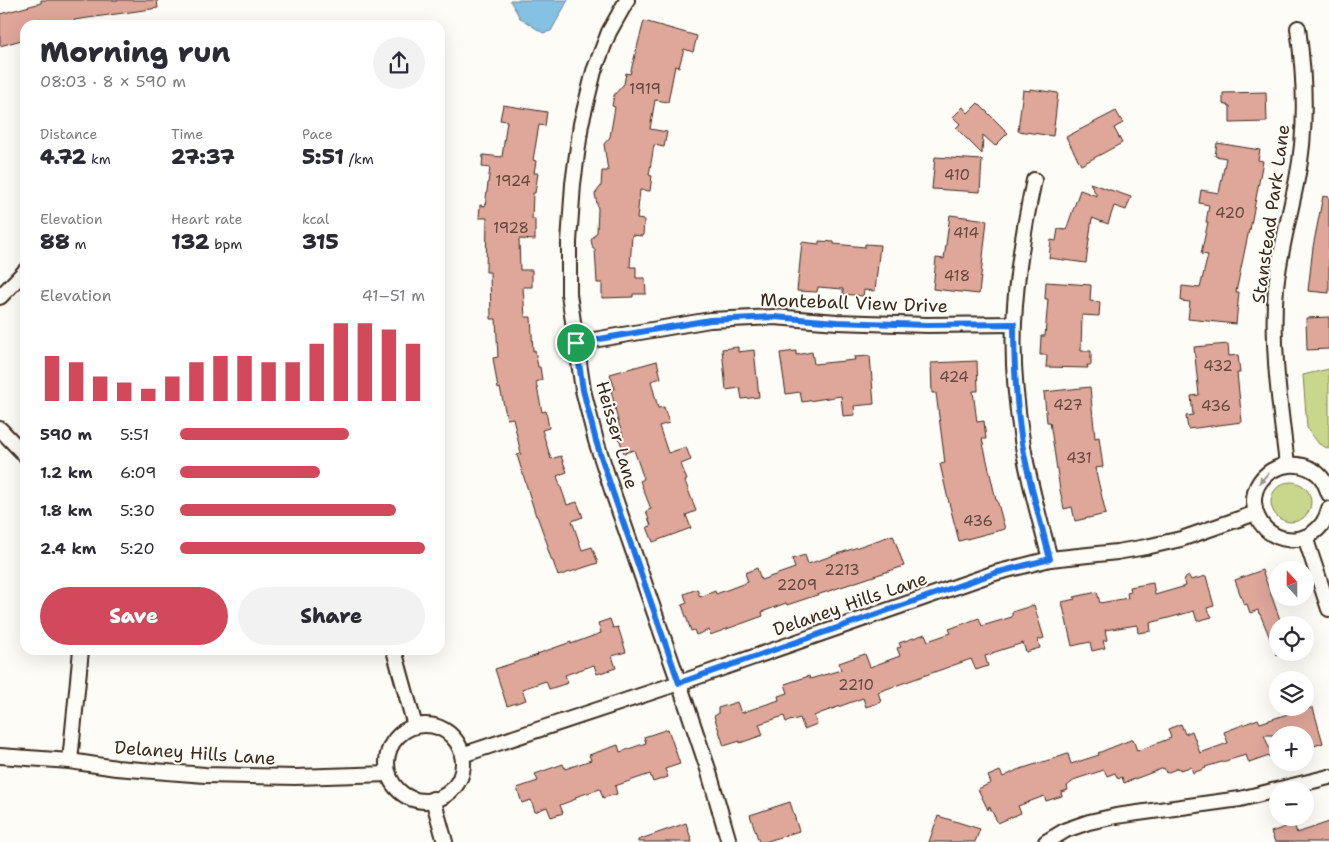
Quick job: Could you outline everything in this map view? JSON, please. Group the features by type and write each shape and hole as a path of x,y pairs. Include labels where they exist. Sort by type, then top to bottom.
{"street":[{"name":"Heisser Lane","path":"627,0 610,32 594,71 581,124 573,184 569,242 569,294 583,390 596,441 708,769 729,842"},
{"name":"Stanstead Park Lane","path":"1287,464 1274,321 1276,286 1282,246 1298,178 1303,144 1303,72 1298,28"},
{"path":"1034,180 1020,253 1014,324 1017,401 1030,483 1050,559"},
{"path":"0,297 20,276"},
{"name":"Monteball View Drive","path":"576,343 710,320 774,317 837,322 926,325 1014,324"},
{"path":"0,429 20,450"},
{"path":"1329,494 1325,483 1318,474 1309,468 1287,464 1275,468 1264,476 1257,488 1254,500 1256,514 1261,524 1270,533 1281,538 1293,540 1305,538 1314,532 1322,525 1329,509"},
{"name":"Delaney Hills Lane","path":"462,755 679,683 995,573 1050,559 1146,547 1181,539 1256,514"},
{"path":"1305,538 1329,609"},
{"path":"70,761 81,655"},
{"path":"395,655 415,726"},
{"path":"432,725 452,735 462,755 463,766 461,776 449,792 438,798 414,799 403,794 394,785 389,774 387,761 390,748 397,737 415,726 432,725"},
{"name":"Delaney Hills Lane","path":"0,756 70,761 116,768 205,774 295,777 389,774"},
{"path":"1046,842 1066,830 1089,822 1116,816 1240,799 1329,776"},
{"path":"433,799 446,842"}],"green space":[{"path":"1329,369 1329,449 1319,444 1307,428 1303,375"},
{"path":"1291,482 1305,488 1311,502 1305,516 1291,522 1277,516 1271,502 1277,488"}],"water":[{"path":"510,0 568,0 551,31 543,33 520,18"}],"building":[{"path":"41,0 157,0 158,8 74,20 20,20 20,40 0,46 0,14 41,3"},
{"path":"644,21 697,36 693,52 684,49 679,67 675,66 668,102 655,100 650,129 667,132 664,147 654,145 649,175 652,176 650,191 640,190 637,219 644,220 643,236 632,235 630,267 636,267 636,278 645,278 646,294 633,294 633,297 602,298 602,283 597,283 595,249 593,249 591,240 597,232 598,209 595,194 601,186 602,171 608,171 604,144 610,137 615,107 612,106 614,95 624,84 626,73 630,74"},
{"path":"1030,89 1058,93 1053,136 1018,131 1023,90 1030,91"},
{"path":"1266,92 1267,122 1230,123 1230,106 1223,104 1223,93"},
{"path":"978,103 1008,133 995,146 983,135 982,154 956,128 960,124 953,117 963,107 968,113"},
{"path":"503,105 547,112 545,126 539,125 533,160 536,161 534,173 538,173 535,193 533,193 532,219 535,219 535,240 519,239 520,270 532,270 532,287 523,287 525,317 531,317 533,351 535,350 542,380 536,382 542,412 546,411 549,428 542,430 551,459 561,456 567,472 557,476 567,505 577,502 583,517 572,521 582,550 592,547 598,563 558,576 536,516 517,455 521,454 513,418 507,419 500,388 498,389 493,358 498,357 496,319 491,319 490,272 486,272 487,218 479,218 480,205 485,206 490,168 482,167 483,155 502,157 507,121 500,120"},
{"path":"1116,111 1123,123 1114,128 1122,143 1081,165 1066,137"},
{"path":"1217,143 1260,150 1258,160 1263,161 1236,292 1239,292 1236,324 1188,319 1190,302 1181,301 1182,286 1200,288 1208,255 1201,254 1208,222 1206,222 1209,205 1199,203 1201,190 1219,193 1226,158 1215,156"},
{"path":"935,157 982,160 980,192 932,189"},
{"path":"1090,183 1131,197 1126,210 1114,206 1108,224 1092,218 1086,263 1049,258 1051,240 1056,241 1058,229 1066,230 1080,190 1097,196"},
{"path":"1323,196 1329,197 1329,293 1308,291 1313,247"},
{"path":"950,215 987,220 979,294 933,289 936,258 944,259"},
{"path":"819,241 865,247 865,244 880,245 875,291 864,290 863,296 843,294 843,289 818,287 817,292 797,291 802,242 819,244"},
{"path":"1046,282 1091,285 1090,301 1100,302 1099,316 1082,315 1081,351 1091,351 1091,365 1087,365 1088,368 1046,367 1047,355 1040,355 1041,336 1045,336 1048,299 1045,299"},
{"path":"1329,317 1329,349 1307,350 1306,318"},
{"path":"1228,344 1229,356 1238,355 1240,373 1237,373 1242,422 1188,429 1186,416 1193,415 1191,396 1199,395 1194,347"},
{"path":"738,347 738,352 754,350 759,397 742,399 740,388 726,390 722,349"},
{"path":"796,351 796,355 812,352 814,364 855,360 854,357 870,356 874,404 854,406 855,415 843,416 841,396 802,402 800,392 786,394 780,353"},
{"path":"657,361 661,378 651,381 658,408 664,407 669,423 659,426 668,453 686,447 691,460 681,464 696,511 686,515 691,528 653,542 647,527 651,526 646,511 651,509 640,481 644,479 634,450 624,453 619,438 623,436 611,390 615,389 610,374"},
{"path":"977,361 978,391 973,391 977,422 984,421 986,439 982,439 996,500 1005,529 959,541 940,464 945,463 936,393 932,393 931,363"},
{"path":"1090,387 1095,438 1099,437 1103,467 1095,468 1106,514 1075,521 1072,507 1064,509 1050,422 1047,422 1044,392"},
{"path":"893,535 904,566 787,605 786,603 762,612 763,616 710,635 709,630 696,635 694,630 691,631 682,605 687,603 684,594 697,589 700,597 715,591 716,594 748,582 745,573 757,568 761,580 795,568 792,559 805,555 808,564"},
{"path":"1262,570 1269,589 1269,606 1275,606 1279,616 1269,616 1269,636 1258,610 1250,613 1247,604 1244,605 1235,580"},
{"path":"1189,576 1191,580 1206,576 1214,606 1207,608 1212,617 1197,621 1194,611 1150,623 1151,631 1138,633 1137,625 1105,630 1107,640 1103,641 1105,648 1092,651 1090,642 1072,646 1062,602 1075,599 1074,597 1097,592 1100,603 1128,598 1127,593 1131,592 1130,587 1153,583 1155,595 1186,586 1184,579"},
{"path":"1034,605 1044,638 1038,640 1040,648 1026,652 1023,643 992,653 985,656 988,666 976,670 971,659 878,692 881,702 866,707 863,698 821,713 814,716 817,724 804,729 800,718 786,722 784,716 759,724 763,735 724,746 714,716 718,714 718,708 737,702 741,713 779,700 778,696 788,693 785,684 809,676 810,679 841,670 839,663 865,654 870,667 900,656 897,648 901,647 899,643 925,634 928,641 951,633 949,629 979,618 982,626 1012,617 1012,612"},
{"path":"610,619 613,628 618,627 626,652 612,656 616,668 597,674 594,665 565,675 568,683 549,689 546,681 522,689 526,700 507,706 495,669 601,633 598,623"},
{"path":"1314,712 1323,743 1314,746 1314,726 1269,726 1269,735 1264,735 1269,748 1269,756 1249,763 1246,755 1205,767 1193,773 1191,767 1180,770 1179,768 1166,773 1164,768 1124,783 1122,777 1118,779 1115,773 1107,776 1104,770 1076,779 1067,786 1068,790 1061,792 1062,796 1046,801 1044,796 1018,806 1021,813 998,823 989,806 988,810 978,789 991,783 988,776 1000,771 1003,777 1017,770 1068,754 1071,764 1099,755 1098,753 1133,739 1137,751 1171,738 1168,729 1181,724 1185,734 1192,731 1200,753 1228,743 1224,732 1258,719 1260,723 1282,716 1314,716"},
{"path":"668,729 680,764 665,769 668,777 653,782 650,774 615,786 617,794 603,798 600,789 575,797 576,799 560,805 563,813 551,817 547,807 535,812 531,800 522,803 517,788 538,781 535,774 563,764 565,769 591,760 589,755 618,745 620,752 646,743 644,737"},
{"path":"790,802 799,831 765,842 759,842 750,815"},
{"path":"938,816 980,829 975,842 929,842"},
{"path":"1329,822 1329,842 1275,842 1271,832 1288,826 1295,826 1297,833"},
{"path":"686,823 692,842 638,842 638,840"}],"route":[{"path":"774,317 837,322 926,325 1014,324 1014,365 1022,442 1030,483 1050,559 995,573 679,683 596,441 583,390 576,343 710,320 774,317"}]}
